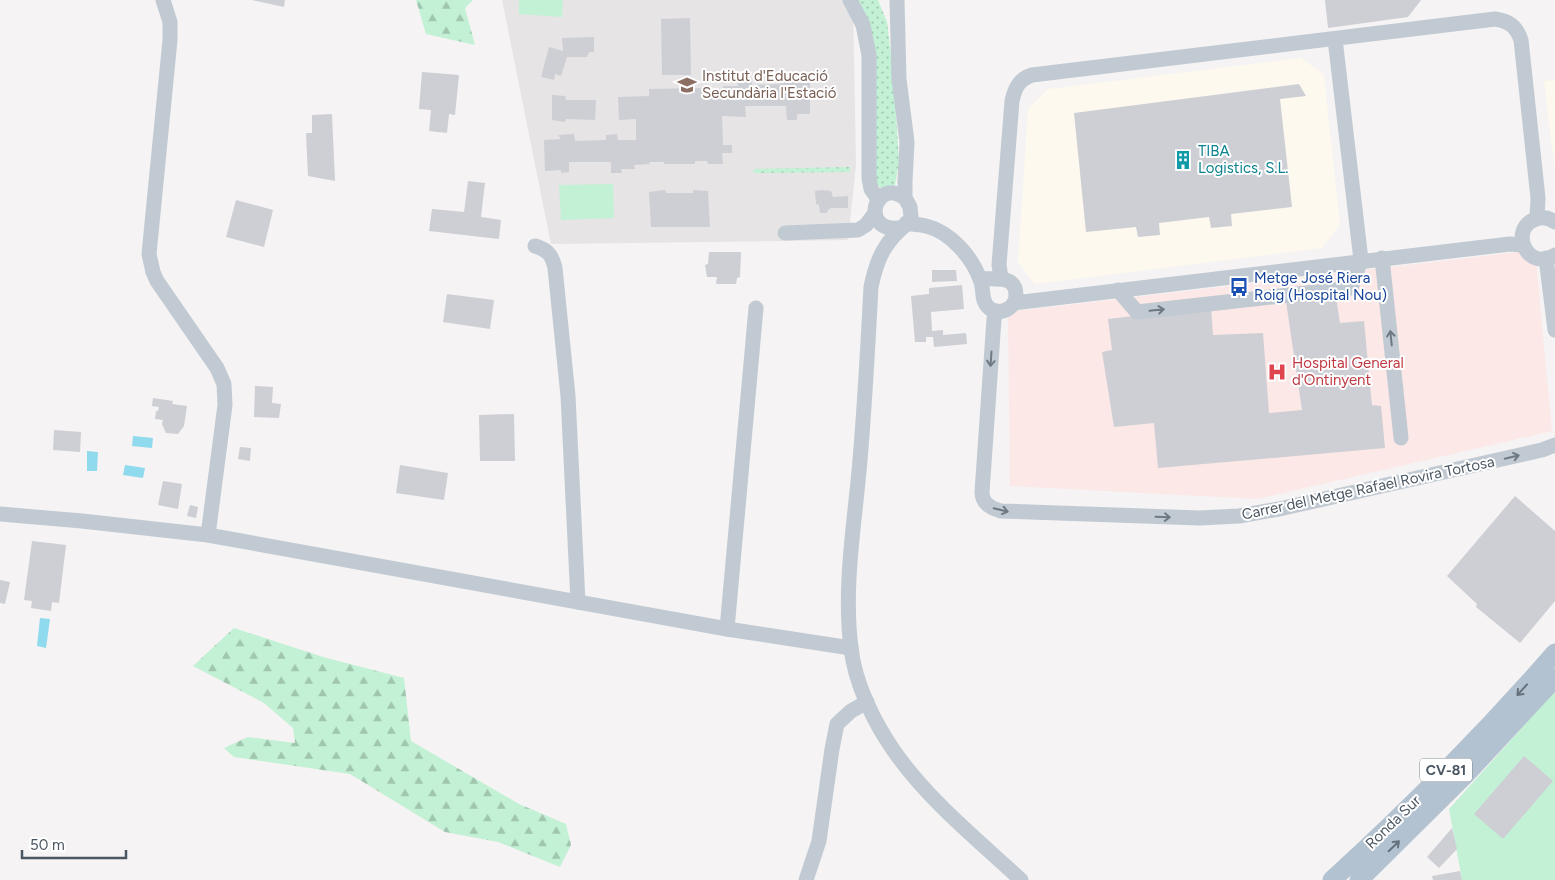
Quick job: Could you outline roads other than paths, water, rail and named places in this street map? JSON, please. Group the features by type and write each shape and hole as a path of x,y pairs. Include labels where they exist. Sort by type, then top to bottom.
{"main road":[{"name":"Ronda Sur","path":"1332,880 1440,776 1555,654"},
{"name":"Ronda Sur","path":"1359,880 1466,774 1555,678"}],"street":[{"path":"163,0 170,22 170,40 149,254 157,280 217,368 224,384 224,405 208,535"},
{"path":"850,0 863,25 869,55 869,178 880,224 900,223 925,226 950,238 991,278 1011,283 1014,296 1007,310 996,311 983,301 991,278 1011,109 1017,85 1025,77 1032,75 1503,20 1510,23 1518,32 1522,48 1538,198 1545,219 1526,226 1518,242"},
{"path":"889,0 897,18"},
{"path":"897,0 899,79 907,142 905,181 900,195"},
{"path":"1118,290 1137,312 1351,288 1360,260 1335,39"},
{"path":"785,233 858,230 866,224 883,196 900,195"},
{"path":"900,195 910,207 883,248 874,270 871,286 860,460 849,570 848,595 851,648 860,686 894,751 929,795 1021,880"},
{"path":"1014,296 1032,301 1518,242"},
{"path":"1518,242 1531,256 1537,258 1551,257 1555,330"},
{"path":"536,246 546,250 552,257 556,277 568,396 578,602"},
{"path":"1382,258 1401,438"},
{"path":"727,629 756,308"},
{"name":"Carrer del Metge Rafael Rovira Tortosa","path":"996,311 982,497 987,504 1001,511 1200,518 1239,516 1289,507 1542,450 1555,445"},
{"path":"0,514 82,520 208,535 727,629 851,648"},
{"path":"806,880 819,841 837,724 851,711 867,702"}],"water":[{"path":"133,436 153,438 152,448 132,446"},
{"path":"87,451 98,452 97,471 87,471"},
{"path":"125,465 145,468 143,478 123,475"},
{"path":"40,618 50,619 46,648 37,646"}],"place":[{"name":"Institut d'Educació Secundària l'Estació","path":"687,85"},
{"name":"TIBA Logistics, S.L.","path":"1183,160"},
{"name":"Metge José Riera Roig (Hospital Nou)","path":"1239,287"},
{"name":"Hospital General d'Ontinyent","path":"1277,372"}]}
